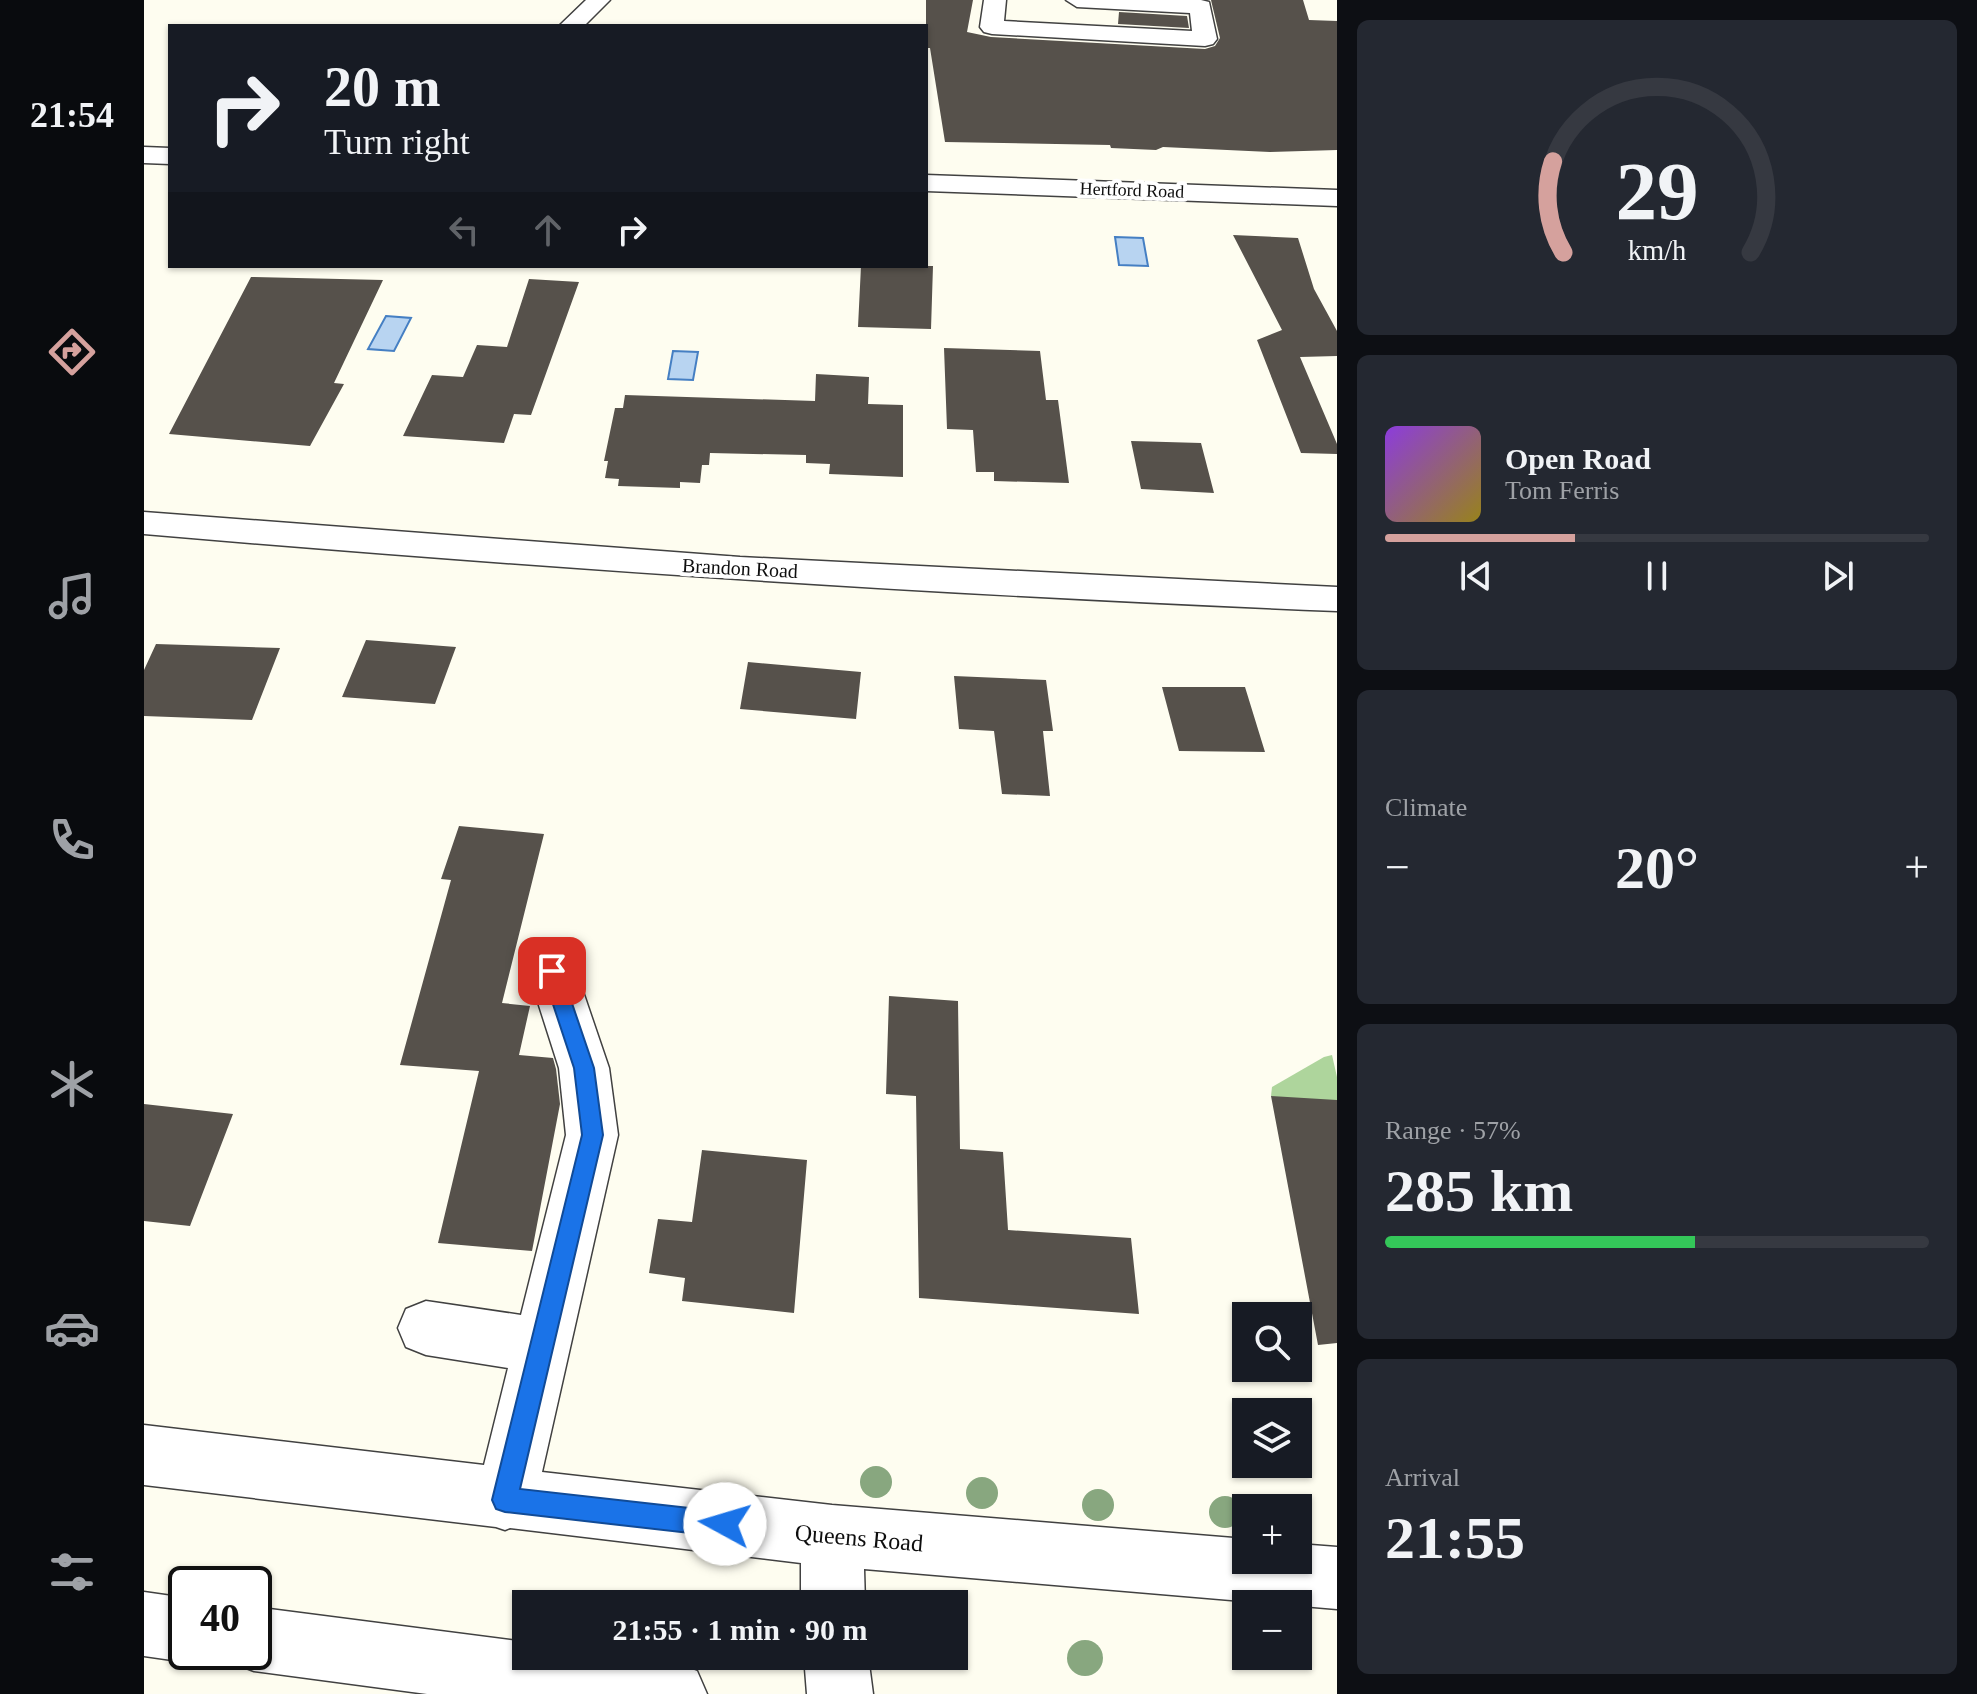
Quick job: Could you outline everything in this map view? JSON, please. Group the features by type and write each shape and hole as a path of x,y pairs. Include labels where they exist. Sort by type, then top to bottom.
{"street":[{"path":"573,24 599,0"},
{"path":"995,0 992,27 1205,39 1201,7 1077,0"},
{"path":"144,155 168,156"},
{"name":"Hertford Road","path":"928,183 1337,198"},
{"name":"Brandon Road","path":"144,523 692,565 1078,588 1337,599"},
{"path":"505,1500 592,1135 584,1068 552,971"},
{"path":"426,1328 543,1346"},
{"name":"Queens Road","path":"144,1455 505,1500 832,1536 1337,1578"},
{"path":"832,1536 833,1590"},
{"path":"144,1624 168,1627"},
{"path":"272,1641 674,1694"},
{"path":"837,1670 840,1694"}],"green space":[{"path":"1332,1055 1337,1077 1337,1119 1271,1096 1272,1087"}],"water":[{"path":"1115,237 1143,238 1148,266 1119,265"},
{"path":"386,316 411,318 394,351 368,349"},
{"path":"673,351 698,352 693,380 668,379"}],"building":[{"path":"926,0 973,0 967,32 991,37 1205,49 1215,46 1220,38 1211,0 1303,0 1309,20 1337,21 1337,150 1270,152 1163,147 1156,150 1111,148 1110,145 945,142 926,24"},
{"path":"1119,12 1187,16 1189,28 1118,24"},
{"path":"1233,235 1298,238 1314,289 1337,331 1337,356 1300,357 1337,444 1337,454 1301,453 1257,340 1282,330"},
{"path":"933,266 931,329 858,327 861,268"},
{"path":"251,277 383,280 334,383 344,384 310,446 169,434"},
{"path":"529,279 579,282 531,415 514,414 504,443 403,436 432,375 463,377 477,345 507,347"},
{"path":"944,348 1040,351 1046,400 1058,400 1069,483 994,481 994,472 976,472 973,430 947,429"},
{"path":"816,374 869,377 868,404 903,405 903,477 829,474 830,464 806,463 806,455 710,453 709,465 702,465 700,483 680,482 680,488 618,486 619,479 605,478 608,461 604,461 615,408 623,408 625,395 815,401"},
{"path":"1131,441 1201,443 1214,493 1141,489"},
{"path":"366,640 456,647 435,704 342,697"},
{"path":"156,644 280,648 252,720 144,716 144,670"},
{"path":"748,662 861,672 856,719 740,709"},
{"path":"954,676 1046,680 1053,731 1043,731 1050,796 1002,794 994,731 959,729"},
{"path":"1162,687 1245,687 1265,752 1179,751"},
{"path":"459,826 544,834 502,1003 530,1006 519,1055 553,1058 556,1069 560,1104 532,1251 438,1243 479,1071 400,1065 451,880 441,879"},
{"path":"889,996 958,1001 960,1149 1003,1152 1008,1230 1131,1238 1139,1314 919,1298 916,1096 886,1094"},
{"path":"1271,1096 1337,1100 1337,1343 1318,1345"},
{"path":"144,1104 233,1114 190,1226 144,1221"},
{"path":"702,1150 807,1160 794,1313 682,1301 685,1278 649,1273 658,1219 692,1222"}],"route":[{"path":"552,971 584,1068 592,1135 505,1500 725,1524"}]}
